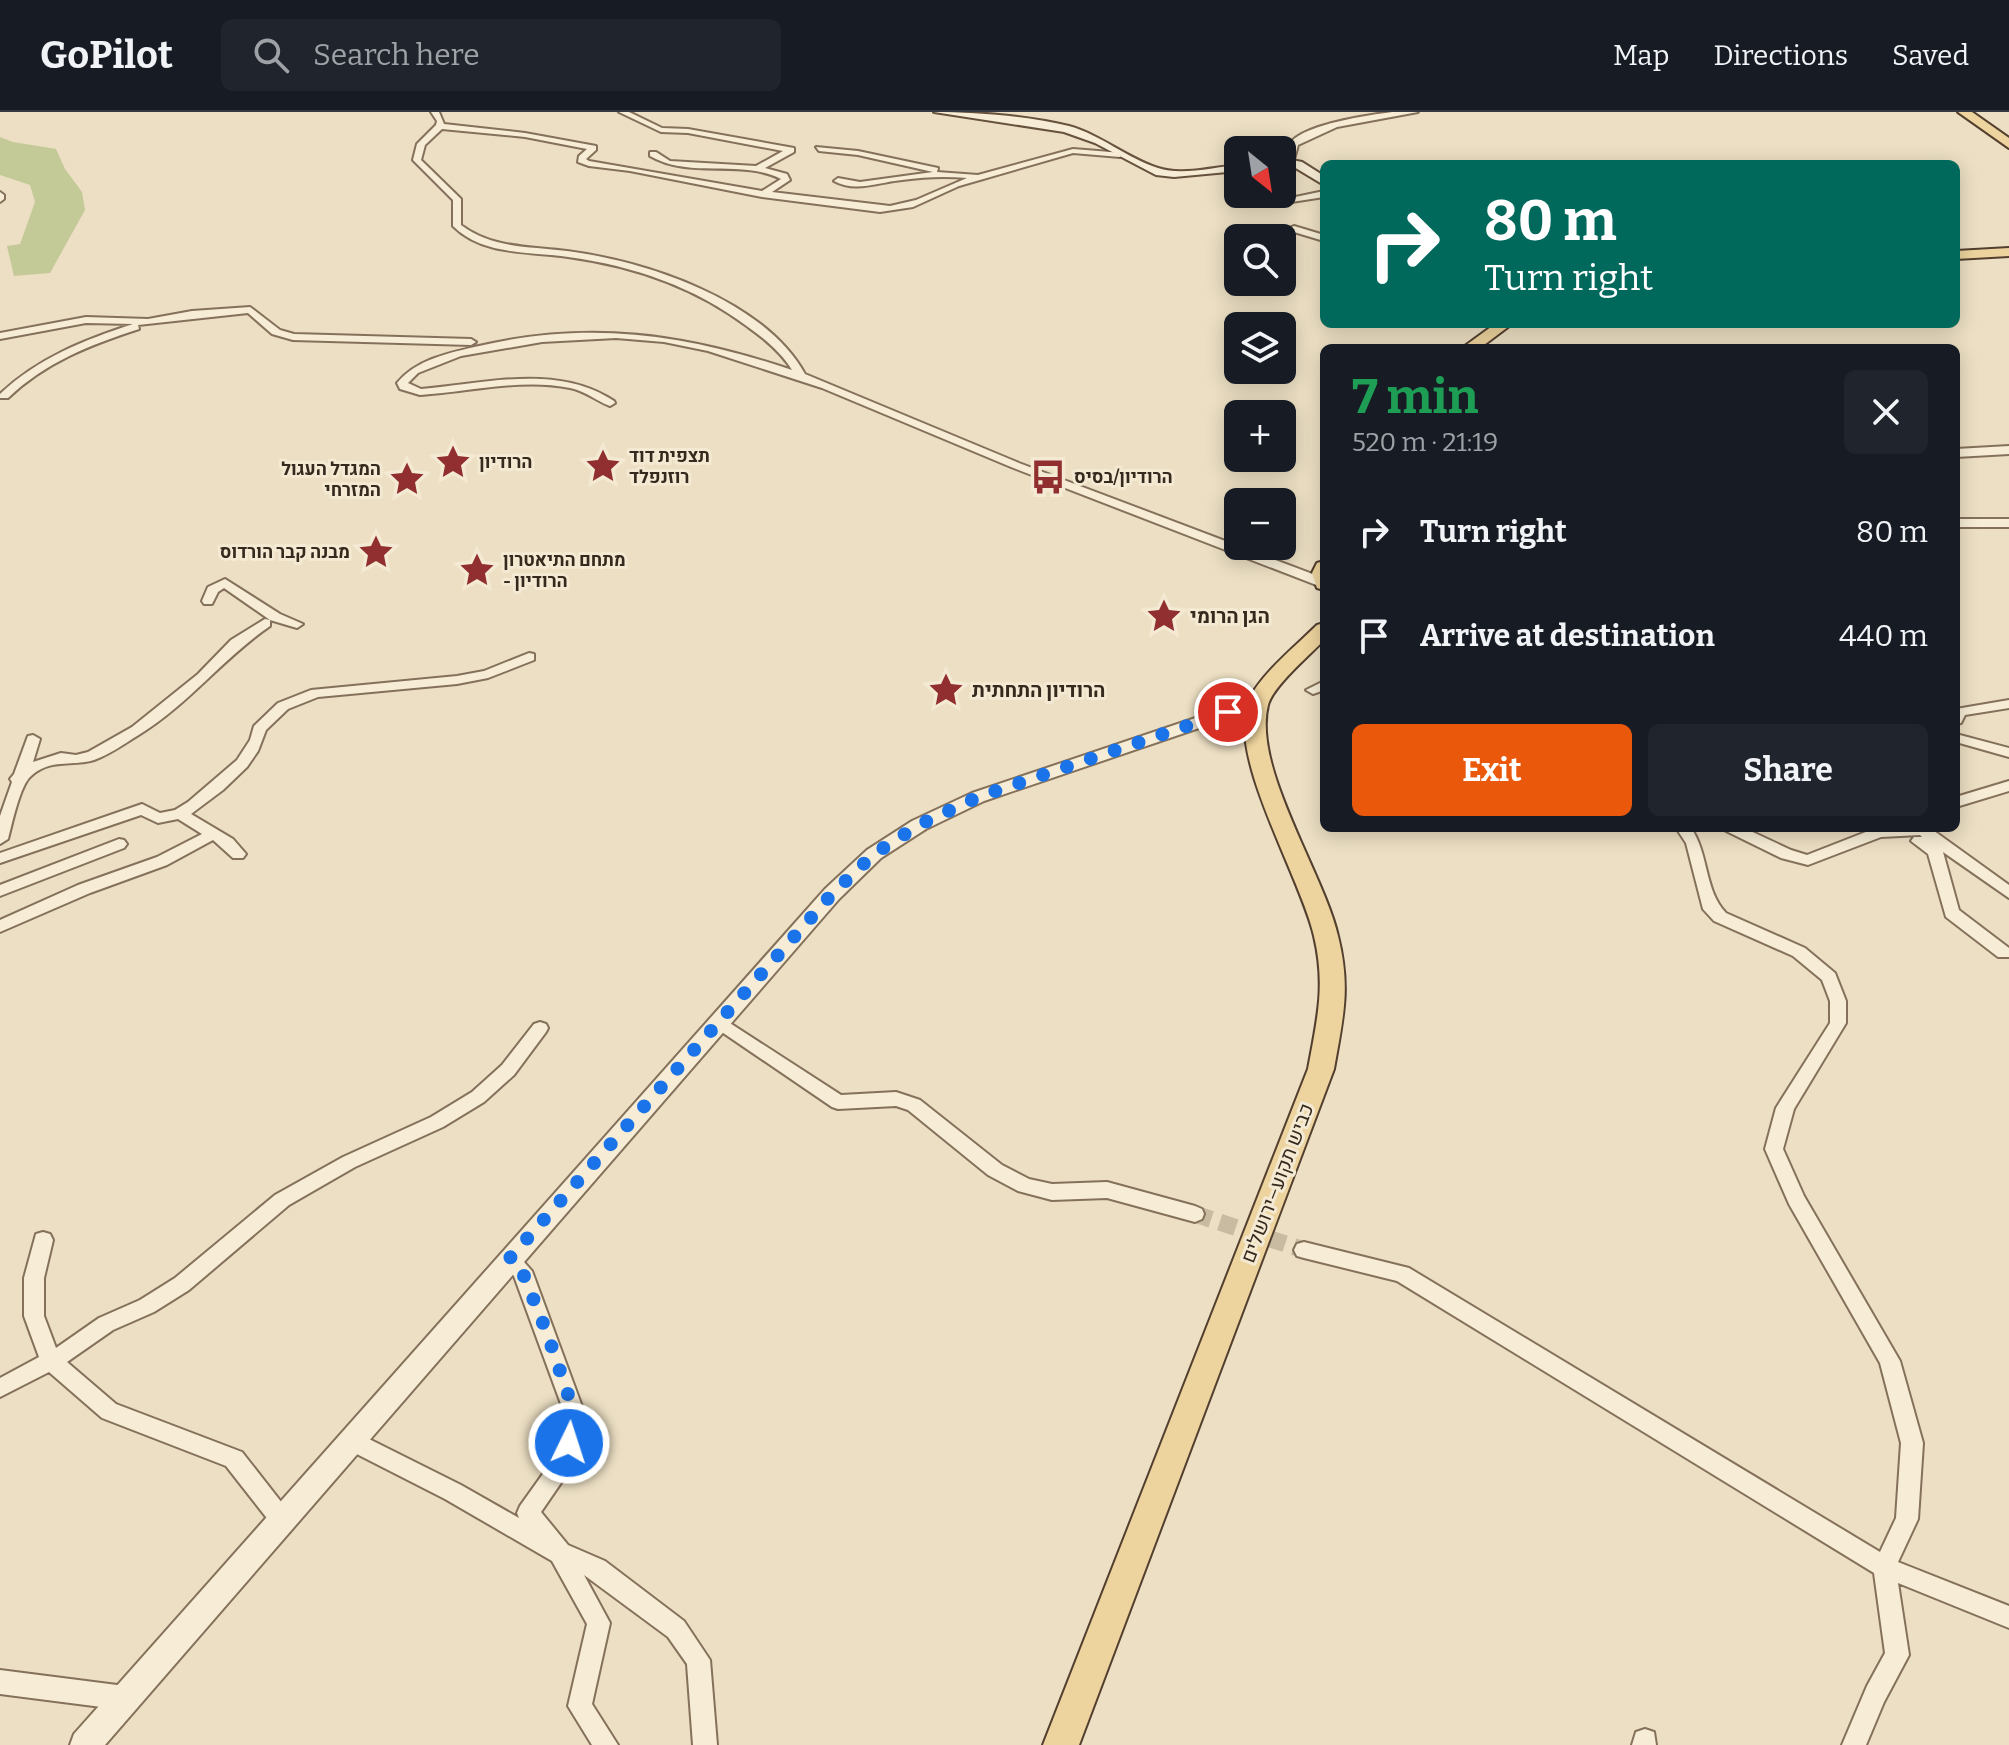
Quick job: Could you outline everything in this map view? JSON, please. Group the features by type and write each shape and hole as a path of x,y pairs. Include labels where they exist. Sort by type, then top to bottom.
{"main road":[{"path":"939,112 1066,129 1099,141 1141,166 1165,173 1224,169"},
{"path":"1964,112 2009,144"},
{"path":"1296,166 1320,179"},
{"path":"1960,255 2009,252"},
{"path":"1461,344 1472,333 1471,328"},
{"path":"1476,344 1498,328"},
{"path":"1258,702 1320,633"},
{"name":"כביש תקוע–ירושלים","path":"1061,1745 1321,1069 1333,1008 1335,993 1326,934 1285,833 1254,738 1258,702"}],"street":[{"path":"435,112 441,121 440,126 421,144 417,160 457,199 457,226 465,234 503,246 618,264 691,286 718,299 789,355 801,377"},
{"path":"623,112 661,130 688,131 791,150 758,169"},
{"path":"1296,143 1311,133 1352,122 1414,112"},
{"path":"440,126 525,135 593,148 582,162 762,194 881,209 907,205 976,177 1073,151 1120,155"},
{"path":"819,149 858,153 944,173 976,177"},
{"path":"653,154 668,163 758,169 784,176 786,180 762,194"},
{"path":"838,181 863,186 888,178 944,173"},
{"path":"1296,198 1320,195"},
{"path":"1296,230 1320,237"},
{"path":"1,394 64,351 148,322 202,313 250,310 276,332 293,337 455,343 529,338 545,340"},
{"path":"0,333 14,334 86,320 148,322"},
{"path":"610,403 590,390 533,382 420,392 409,390 402,383 413,370 440,357 545,340 586,335 681,342 801,377 1015,465 1294,569 1320,582"},
{"path":"1960,453 2009,450"},
{"path":"1960,523 2009,523"},
{"path":"1294,569 1320,566"},
{"path":"208,601 212,590 225,583 275,617 297,624"},
{"path":"17,779 35,766 61,757 76,759 92,756 137,730 203,677 236,643 265,623"},
{"path":"0,858 142,809 158,818 180,814 226,778 254,747 260,738 259,729 291,701 316,693 457,680 488,674 529,657"},
{"path":"85,1745 832,894 874,854 919,825 978,797 1258,702"},
{"path":"1960,712 2009,704"},
{"path":"0,839 17,779 33,739"},
{"path":"1962,740 2009,753"},
{"path":"1962,740 2009,762"},
{"path":"1960,801 2009,786"},
{"path":"180,814 228,843 238,854"},
{"path":"1686,832 1693,842 1709,905 1720,917 1799,952 1829,977 1838,1001 1838,1023 1785,1108 1774,1149 1796,1199 1890,1361 1912,1443 1907,1519 1884,1567 1897,1655 1875,1694 1854,1745"},
{"path":"1739,832 1786,854 1808,860 1879,832"},
{"path":"1906,832 1935,852 1952,913 2004,953"},
{"path":"1925,832 2009,893"},
{"path":"0,926 84,889 170,858 213,834"},
{"path":"0,891 119,844"},
{"path":"719,1022 838,1102 896,1099 914,1105 995,1170 1025,1186 1052,1192 1107,1190 1195,1214"},
{"path":"0,1388 71,1350 106,1324 147,1306 182,1284 282,1200 349,1162 437,1122 478,1097 508,1070 540,1028"},
{"path":"43,1240 34,1278 34,1316 50,1360 109,1411 234,1459 281,1519"},
{"path":"1304,1250 1402,1274 1884,1567 2009,1617"},
{"path":"509,1259 522,1271 574,1412 565,1461 528,1513 560,1553 599,1623 580,1706 606,1745"},
{"path":"350,1440 453,1492 560,1553 597,1569 676,1629 698,1660 705,1745"},
{"path":"0,1682 125,1698"}],"green space":[{"path":"0,137 56,149 65,169 82,192 85,210 50,273 14,276 7,246 20,244 35,202 30,185 0,175"}],"tunnel":[{"path":"1195,1214 1304,1250"}],"place":[{"name":"הרודיון","path":"453,462"},
{"name":"תצפית דוד רוזנפלד","path":"603,466"},
{"name":"הרודיון/בסיס","path":"1048,477"},
{"name":"המגדל העגול המזרחי","path":"407,479"},
{"name":"מבנה קבר הורדוס","path":"376,552"},
{"name":"מתחם התיאטרון - הרודיון","path":"477,570"},
{"name":"הגן הרומי","path":"1164,616"},
{"name":"הרודיון התחתית","path":"946,690"}],"route":[{"path":"569,1443 574,1412 522,1271 509,1259 832,894 874,854 919,825 978,797 1228,712"}]}
